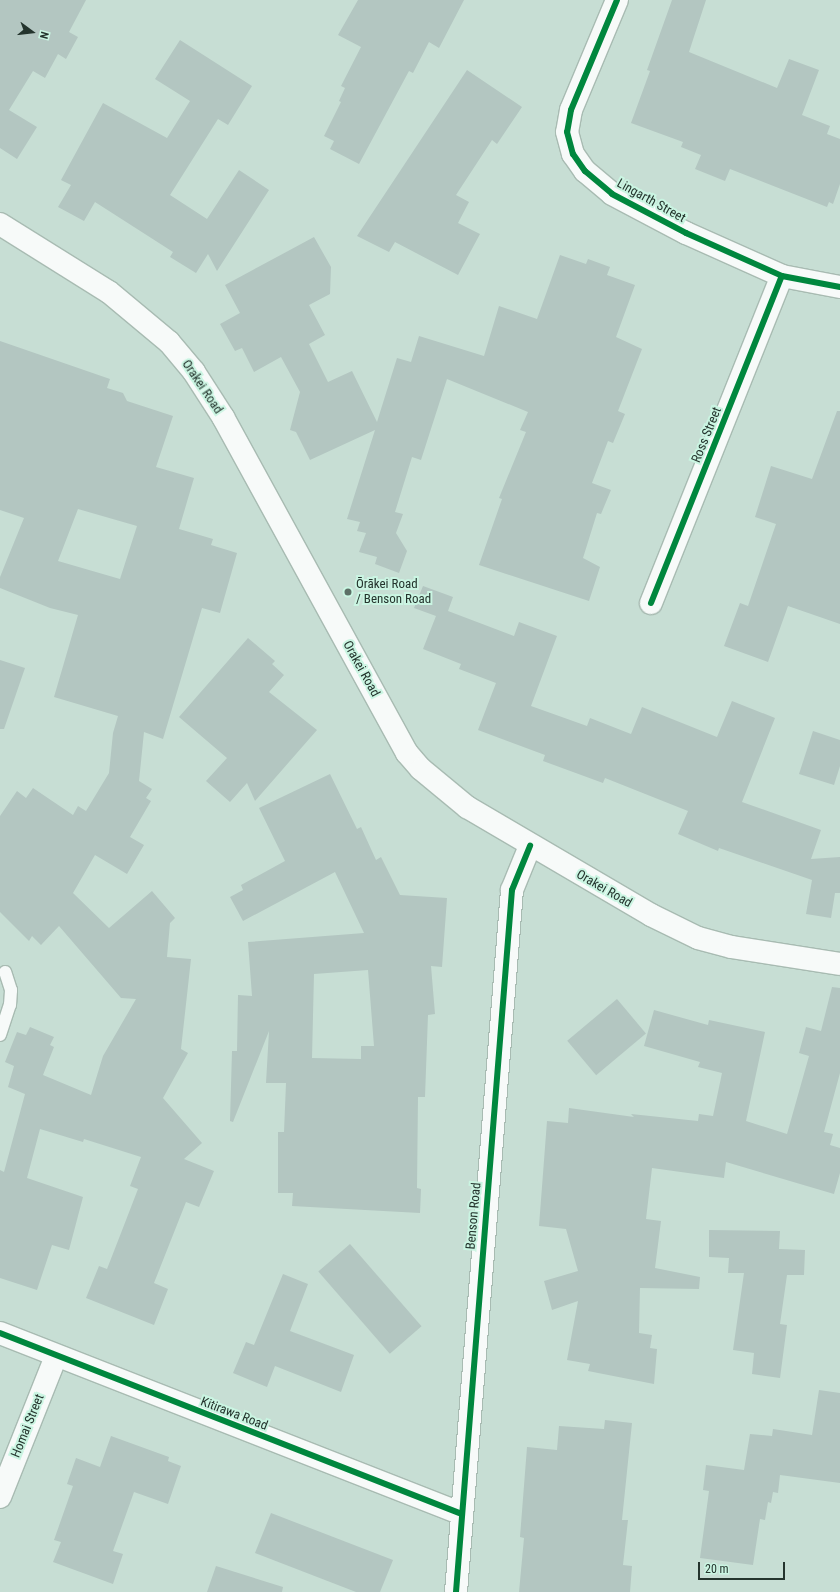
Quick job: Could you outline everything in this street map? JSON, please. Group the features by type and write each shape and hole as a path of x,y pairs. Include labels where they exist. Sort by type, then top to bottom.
{"street":[{"name":"Lingarth Street","path":"617,0 571,110 567,132 573,154 585,171 612,194 686,234 782,276 840,287"},
{"name":"Orakei Road","path":"0,224 109,292 169,342 194,372 223,417 407,753 421,769 467,807 530,846 650,915 698,938 732,948 840,964"},
{"name":"Ross Street","path":"652,603 782,276"},
{"name":"Benson Road","path":"456,1592 461,1514 512,890 530,846"},
{"name":"Kitirawa Road","path":"0,1333 461,1514"},
{"name":"Homai Street","path":"0,1497 56,1356"}],"lane":[{"path":"0,1035 10,1005 11,990 5,972"}],"building":[{"path":"0,0 86,0 69,32 78,37 66,59 58,54 45,78 33,71 9,110 37,127 17,159 0,148"},
{"path":"358,0 464,0 439,48 429,42 413,73 409,71 359,164 330,149 334,141 324,136 341,102 339,101 345,88 341,86 361,47 338,35"},
{"path":"672,0 706,0 689,52 777,88 789,59 819,70 802,115 830,126 827,134 840,139 840,184 833,204 829,202 827,207 730,169 725,181 695,169 701,155 681,147 683,142 631,123 650,71 647,70"},
{"path":"180,40 252,86 228,125 218,119 170,195 207,219 239,170 269,190 217,271 208,254 196,273 170,257 173,252 95,202 84,221 58,207 71,185 61,180 103,103 167,138 190,101 155,79"},
{"path":"467,70 522,107 497,144 492,140 456,195 469,202 458,223 480,234 458,275 395,242 389,252 357,236"},
{"path":"314,237 331,267 330,294 309,305 325,335 309,344 328,382 352,371 377,422 397,358 411,362 419,336 484,356 499,306 537,319 560,255 586,264 588,259 610,267 607,275 635,285 616,337 642,349 618,411 625,414 613,443 608,441 592,483 611,490 601,514 597,513 583,558 600,567 589,601 479,565 502,499 499,498 526,432 520,430 528,412 447,379 421,460 412,457 395,512 403,514 396,533 407,551 399,573 375,564 377,557 359,552 366,533 357,531 360,522 347,519 375,430 310,460 296,432 290,430 300,392 281,357 254,372 242,348 235,351 220,324 240,313 225,285"},
{"path":"0,341 110,379 107,388 123,393 127,401 173,416 156,467 194,478 179,529 213,539 211,545 237,553 220,613 202,608 163,739 144,732 139,781 152,789 146,798 151,801 130,837 144,845 127,874 95,855 73,893 109,928 152,891 175,918 170,923 167,957 191,959 181,1049 188,1053 163,1098 202,1143 184,1159 214,1171 199,1207 186,1202 154,1283 168,1289 154,1325 86,1298 99,1266 107,1269 138,1189 130,1186 141,1157 84,1139 83,1142 40,1129 27,1178 83,1197 69,1250 52,1245 37,1290 0,1278 0,1170 4,1172 25,1094 8,1087 14,1066 5,1062 17,1032 26,1035 30,1027 54,1037 50,1045 54,1047 43,1075 91,1095 103,1056 136,999 121,998 59,926 41,945 32,936 29,941 0,912 0,816 17,791 26,798 33,788 73,815 78,806 86,811 109,773 113,733 118,716 54,697 78,615 50,608 0,588 0,577 24,518 0,510","holes":["78,509 137,526 120,579 58,561"]},
{"path":"837,411 840,411 840,624 788,606 768,662 724,646 740,603 748,606 776,524 755,517 771,466 812,479"},
{"path":"423,586 453,597 448,611 514,636 519,622 557,636 531,706 587,726 590,718 631,734 642,707 717,737 732,701 775,718 742,802 821,830 811,859 840,857 840,893 835,893 831,918 806,914 812,880 719,848 718,851 678,834 688,811 605,778 603,783 543,761 545,755 478,730 496,683 459,669 461,664 423,649 436,616 414,608"},
{"path":"248,638 275,661 272,664 284,675 269,692 317,730 255,801 247,783 230,802 206,781 227,758 179,717"},
{"path":"0,660 25,668 4,729 0,729"},
{"path":"813,731 840,740 840,766 834,785 799,774"},
{"path":"330,774 357,829 361,827 376,860 381,857 400,895 447,898 442,967 431,966 435,1014 428,1015 425,1097 418,1097 417,1188 421,1189 420,1213 292,1206 293,1193 278,1193 278,1132 284,1132 286,1083 266,1083 269,1031 233,1122 230,1121 232,1051 237,1051 238,995 252,996 248,942 364,933 335,872 243,921 230,897 243,890 241,885 285,861 259,808","holes":["368,970 374,1046 361,1046 361,1059 312,1058 314,974"]},
{"path":"832,987 840,988 840,1073 824,1132 833,1134 830,1145 840,1148 840,1173 834,1194 726,1162 724,1178 652,1168 646,1219 661,1221 655,1268 700,1277 699,1289 640,1288 639,1333 652,1335 650,1348 657,1349 654,1384 588,1371 590,1364 567,1360 578,1301 552,1310 544,1281 578,1271 566,1229 539,1226 547,1121 568,1123 569,1108 634,1117 631,1114 698,1121 699,1114 713,1116 722,1073 698,1067 700,1062 644,1046 654,1010 708,1025 709,1020 765,1032 746,1121 787,1134 809,1056 799,1053 806,1027 821,1031"},
{"path":"617,999 646,1033 596,1075 567,1041"},
{"path":"709,1230 780,1231 779,1249 805,1250 804,1275 787,1275 780,1324 787,1325 780,1378 752,1374 754,1353 733,1350 744,1273 728,1273 729,1258 709,1257"},
{"path":"350,1244 422,1326 390,1354 318,1272"},
{"path":"283,1274 308,1284 290,1331 354,1355 341,1392 275,1366 267,1387 233,1373 246,1342 254,1345"},
{"path":"819,1390 840,1393 840,1483 780,1475 778,1493 773,1492 771,1503 768,1502 765,1520 760,1519 753,1565 700,1558 709,1491 703,1490 706,1465 744,1470 750,1434 772,1436 773,1429 812,1435"},
{"path":"605,1420 632,1423 622,1520 628,1520 623,1565 632,1566 630,1592 519,1592 524,1538 520,1537 527,1447 557,1450 559,1426 604,1429"},
{"path":"111,1436 169,1457 168,1461 181,1466 168,1504 134,1492 113,1551 123,1554 113,1584 53,1562 61,1542 54,1540 73,1486 67,1484 76,1458 100,1467"},
{"path":"271,1513 393,1560 380,1592 356,1592 255,1553"},
{"path":"216,1566 283,1587 282,1592 207,1592"}],"cycle path":[{"path":"617,0 571,110 567,132 573,154 585,171 612,194 686,233 782,276 840,287"},
{"path":"651,603 782,276"},
{"path":"456,1592 512,890 530,846"},
{"path":"0,1333 461,1514"}],"place":[{"name":"Ōrākei Road / Benson Road","path":"348,592"}]}
